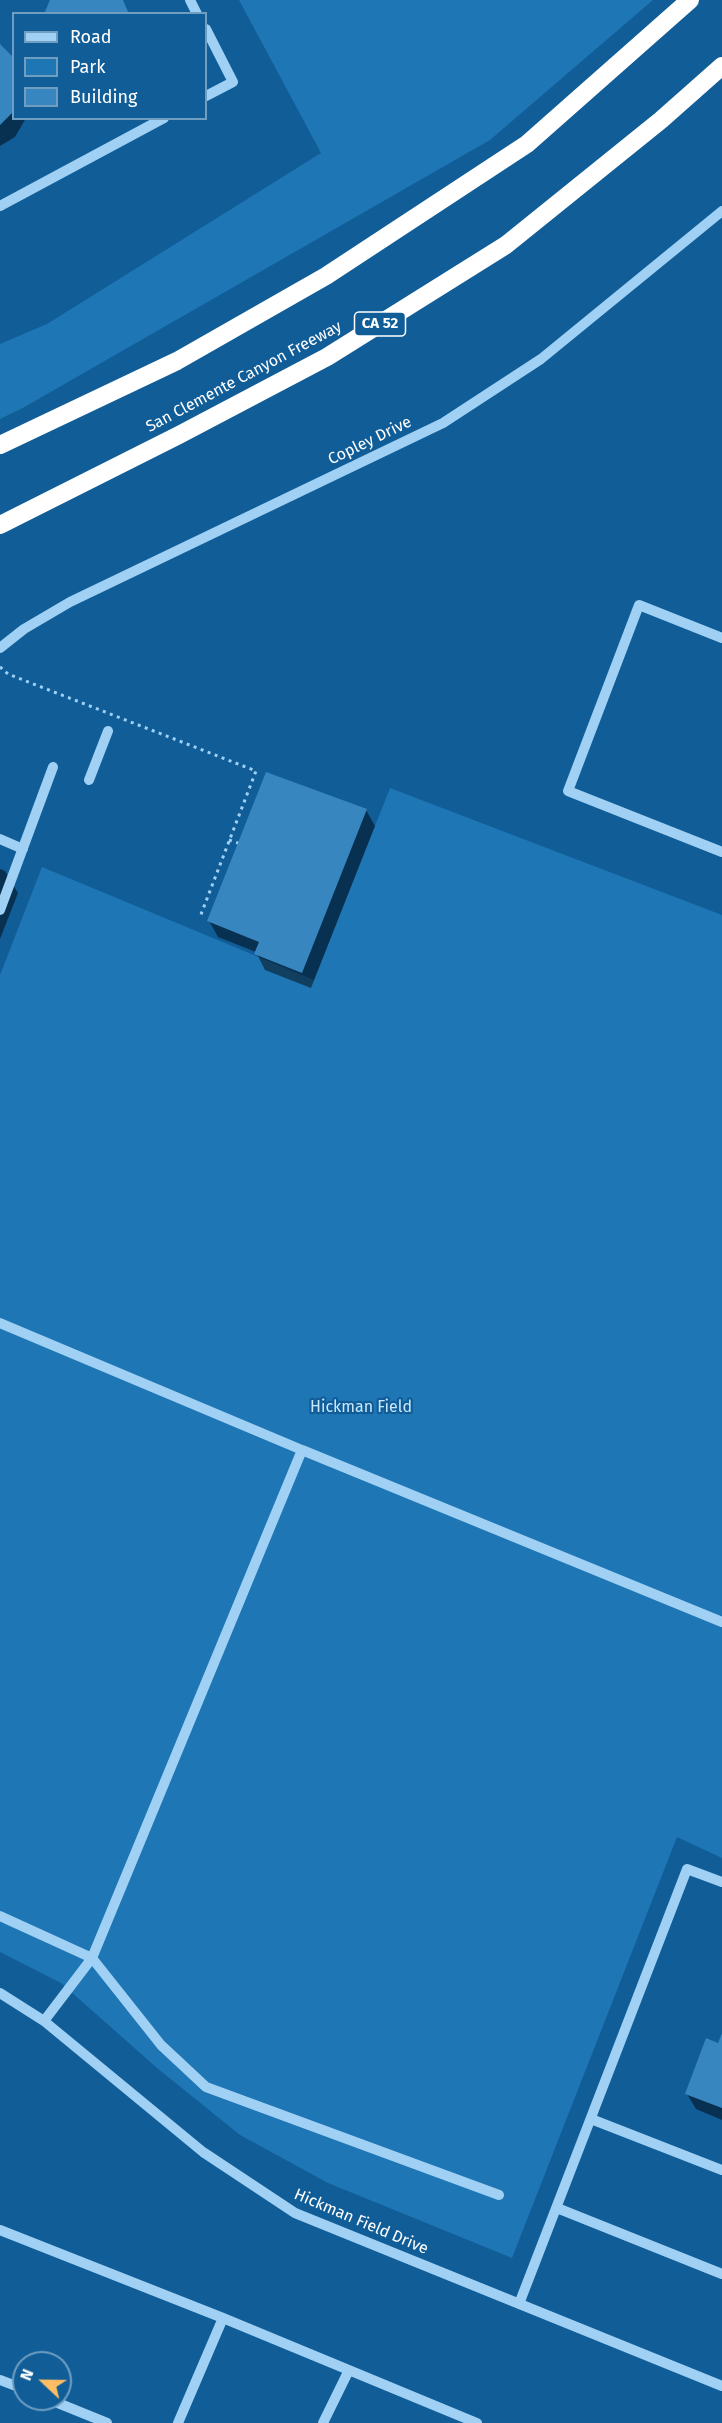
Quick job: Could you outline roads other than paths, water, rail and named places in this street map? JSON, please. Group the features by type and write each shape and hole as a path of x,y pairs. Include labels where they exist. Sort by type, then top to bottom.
{"highway":[{"path":"0,445 177,361 326,276 527,144 690,0"},
{"name":"San Clemente Canyon Freeway","path":"0,525 327,357 496,251 661,120 722,66"}],"street":[{"path":"207,31 233,82 207,95"},
{"path":"0,206 160,120"},
{"name":"Copley Drive","path":"0,648 24,629 70,602 443,423 541,359 722,211"},
{"path":"722,638 639,605 568,791 722,852"},
{"path":"89,780 108,731"},
{"path":"0,910 53,767"},
{"path":"0,839 23,849"},
{"path":"0,1323 722,1622"},
{"path":"44,2021 92,1958 302,1450"},
{"path":"519,2304 687,1869 722,1882"},
{"path":"0,1916 92,1958 161,2045 206,2087 499,2195"},
{"name":"Hickman Field Drive","path":"0,1994 44,2021 203,2152 295,2213 722,2386"},
{"path":"591,2119 722,2170"},
{"path":"556,2208 722,2274"},
{"path":"0,2230 223,2318 477,2423"},
{"path":"178,2423 223,2318"},
{"path":"323,2423 350,2370"},
{"path":"72,2409 108,2423"}],"park label":[{"name":"Hickman Field","path":"361,1408"}]}
